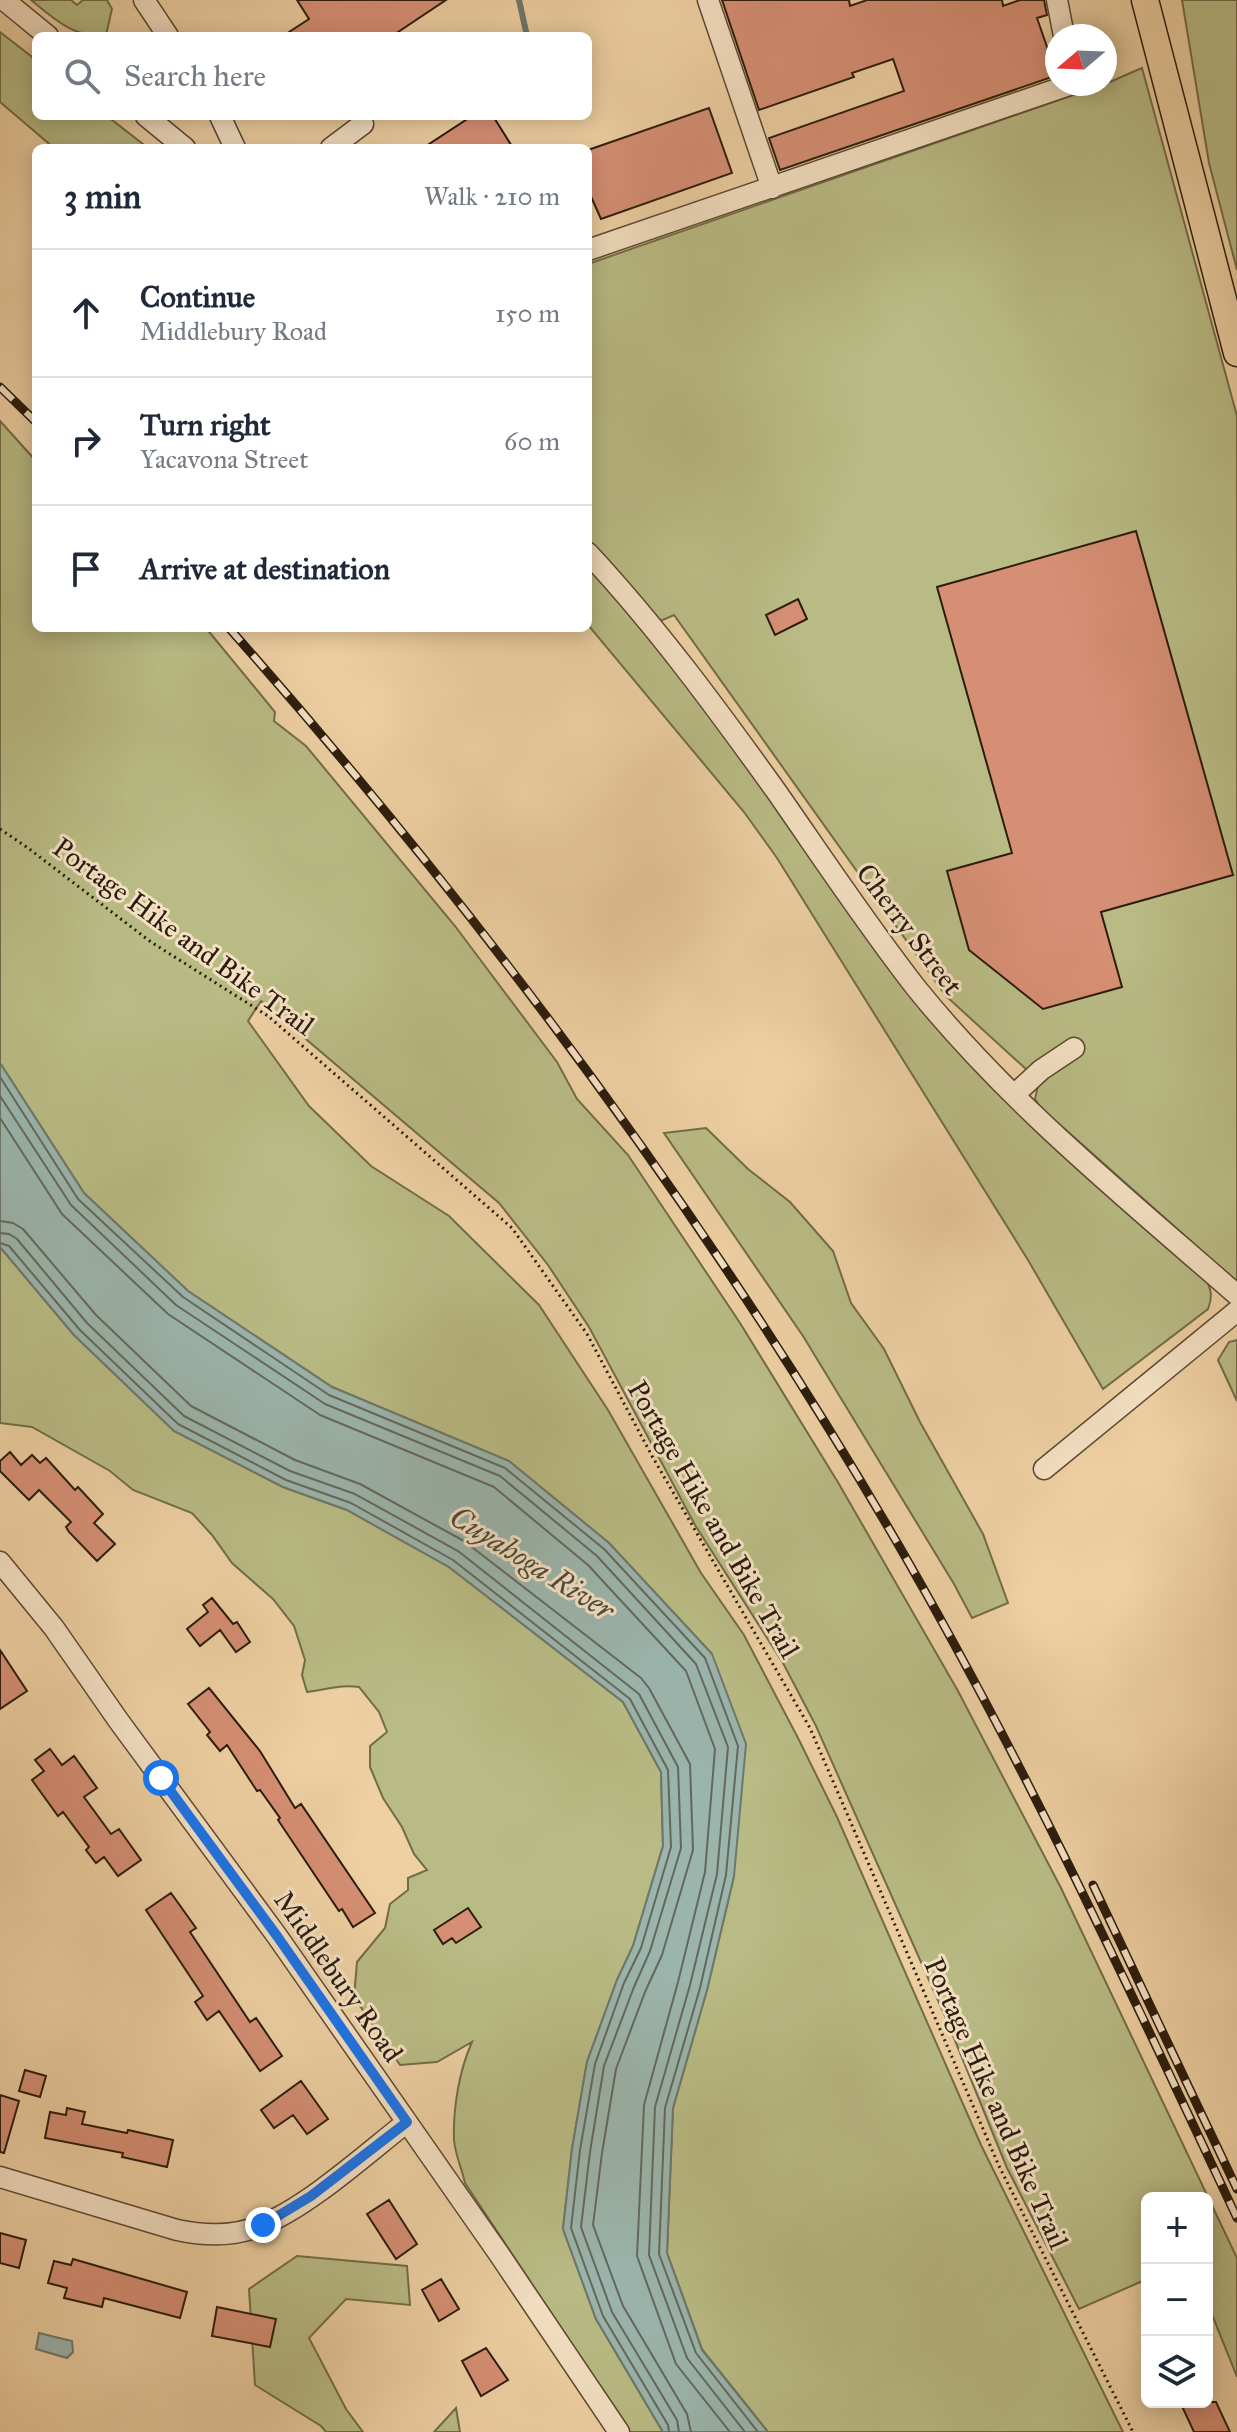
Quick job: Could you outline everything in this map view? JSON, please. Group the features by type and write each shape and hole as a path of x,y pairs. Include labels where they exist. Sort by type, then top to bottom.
{"main road":[{"path":"1145,0 1158,40 1237,353"},
{"path":"1155,0 1158,40"}],"street":[{"path":"4,0 43,32"},
{"path":"144,0 165,32"},
{"path":"708,0 772,188"},
{"path":"1057,0 1062,24"},
{"path":"592,249 1045,93"},
{"path":"150,120 176,144"},
{"path":"222,120 233,144"},
{"path":"336,144 363,124"},
{"name":"Cherry Street","path":"592,558 650,623 727,724 917,988 978,1059 1237,1295"},
{"path":"1014,1095 1041,1070 1074,1048"},
{"path":"1044,1469 1237,1311"},
{"name":"Middlebury Road","path":"0,1562 54,1628 407,2122 619,2432"},
{"path":"0,2177 177,2230 197,2234 241,2232 263,2225 299,2204 407,2122"}],"path":[{"name":"Portage Hike and Bike Trail","path":"0,829 151,942 268,1016 512,1228 587,1334 652,1456 810,1728 999,2166 1133,2432"}],"green space":[{"path":"31,0 71,0 77,5 83,0 107,0 112,9 107,32 78,32"},
{"path":"1182,0 1237,0 1237,270 1209,163"},
{"path":"0,32 32,57 32,120 112,120 143,144 49,144 0,102"},
{"path":"1142,68 1237,416 1237,1282 1040,1107 1035,1099 1039,1081 946,996 674,615 658,622 592,544 592,263 1071,96 1117,96 1117,79"},
{"path":"0,421 32,457 32,632 209,632 275,712 274,721 306,746 455,926 557,1062 577,1099 628,1155 740,1323 839,1484 958,1691 1061,1888 1206,2192 1141,2192 1141,2282 1079,2309 1007,2168 945,2016 816,1726 783,1663 695,1525 589,1327 548,1265 499,1203 261,1001 248,1021 309,1106 371,1166 449,1216 539,1305 608,1410 701,1573 744,1635 837,1817 981,2145 1123,2432 768,2432 702,2349 667,2253 673,2108 707,1990 734,1876 712,1654 609,1543 509,1461 332,1387 188,1291 84,1193 0,1063"},
{"path":"592,569 692,688 891,970 1202,1273 1210,1290 1208,1309 1103,1389 1028,1260 777,858 744,812 592,630"},
{"path":"706,1128 748,1169 790,1202 833,1251 851,1303 884,1349 920,1422 983,1534 1008,1603 972,1618 803,1336 664,1133"},
{"path":"0,1247 74,1335 174,1431 283,1487 347,1510 449,1567 623,1702 661,1772 663,1846 633,1946 587,2062 572,2149 563,2229 596,2319 663,2432 630,2432 465,2183 454,2128 460,2077 472,2042 437,2062 400,2065 354,1997 357,1962 385,1928 390,1904 408,1890 408,1878 427,1870 414,1854 402,1827 383,1798 370,1767 370,1746 387,1732 379,1712 359,1687 307,1692 302,1675 305,1660 294,1626 273,1599 232,1563 192,1513 133,1490 110,1471 32,1427 0,1423"},
{"path":"1237,1340 1237,1401 1218,1360 1229,1342"},
{"path":"1213,2208 1237,2258 1237,2377 1213,2317"},
{"path":"297,2256 407,2266 410,2305 346,2299 309,2338 346,2409 363,2432 326,2432 255,2385 249,2289"},
{"path":"456,2408 460,2432 434,2432"}],"water":[{"name":"Cuyahoga River","path":"0,1063 84,1193 188,1291 332,1387 509,1461 609,1543 712,1654 746,1744 734,1876 707,1990 673,2108 667,2253 702,2350 768,2432 663,2432 596,2319 563,2229 572,2149 587,2062 633,1946 663,1846 661,1772 623,1702 449,1567 347,1510 283,1487 174,1431 74,1335 0,1247"},
{"path":"39,2333 72,2341 73,2352 67,2358 36,2349"}],"building":[{"path":"297,0 446,0 398,32 289,32 309,19"},
{"path":"722,0 849,0 850,6 867,0 1002,0 1003,6 1020,0 1044,0 1047,15 1037,18 1045,41 1045,79 780,170 769,138 904,91 893,59 852,73 854,77 759,110"},
{"path":"709,108 732,173 601,219 592,199 592,149"},
{"path":"466,120 496,120 510,144 429,144"},
{"path":"1136,531 1233,875 1101,912 1122,987 1043,1009 969,950 947,871 1012,853 937,587"},
{"path":"798,599 807,619 775,635 766,615"},
{"path":"10,1452 21,1465 32,1455 40,1463 46,1458 75,1490 78,1487 103,1514 94,1523 115,1544 97,1561 69,1532 66,1527 71,1522 39,1490 29,1500 0,1471 0,1461"},
{"path":"212,1598 233,1624 237,1622 250,1642 236,1652 220,1630 200,1646 187,1629 208,1612 203,1605"},
{"path":"0,1650 27,1691 0,1709"},
{"path":"209,1688 260,1751 295,1808 301,1804 375,1913 353,1927 342,1909 339,1911 278,1820 280,1818 260,1790 257,1791 227,1745 220,1751 207,1735 210,1732 188,1704"},
{"path":"50,1749 62,1765 74,1756 97,1788 84,1797 111,1834 119,1829 141,1860 118,1876 104,1857 96,1863 86,1850 89,1847 63,1812 58,1816 32,1780 44,1771 35,1760"},
{"path":"171,1893 196,1928 190,1932 250,2022 256,2018 282,2056 260,2071 219,2011 207,2020 195,2002 203,1996 146,1910"},
{"path":"468,1908 481,1927 456,1943 452,1938 443,1944 434,1930"},
{"path":"25,2070 46,2076 40,2097 19,2091"},
{"path":"301,2081 328,2119 307,2134 293,2115 274,2128 261,2110"},
{"path":"0,2095 19,2101 4,2153 0,2152"},
{"path":"67,2108 85,2112 82,2124 173,2140 167,2167 122,2157 123,2153 45,2138 50,2112 66,2115"},
{"path":"389,2200 417,2244 396,2259 367,2214"},
{"path":"0,2233 26,2240 19,2268 0,2263"},
{"path":"73,2259 187,2292 180,2318 104,2298 102,2307 64,2298 67,2288 48,2283 54,2261 71,2265"},
{"path":"441,2279 459,2309 439,2321 422,2290"},
{"path":"217,2307 276,2319 270,2347 212,2336"},
{"path":"486,2348 508,2380 481,2396 462,2361"},
{"path":"1213,2402 1216,2402 1230,2432 1194,2432 1183,2408 1213,2408"}],"waterway":[{"path":"519,0 526,32"}],"railway":[{"path":"0,387 32,418"},
{"path":"232,632 412,844 584,1067 667,1182 822,1418 942,1622 1031,1790 1237,2218"},
{"path":"1093,1885 1237,2189"}],"route":[{"path":"161,1778 277,1936 407,2122 311,2196 263,2225"}]}
